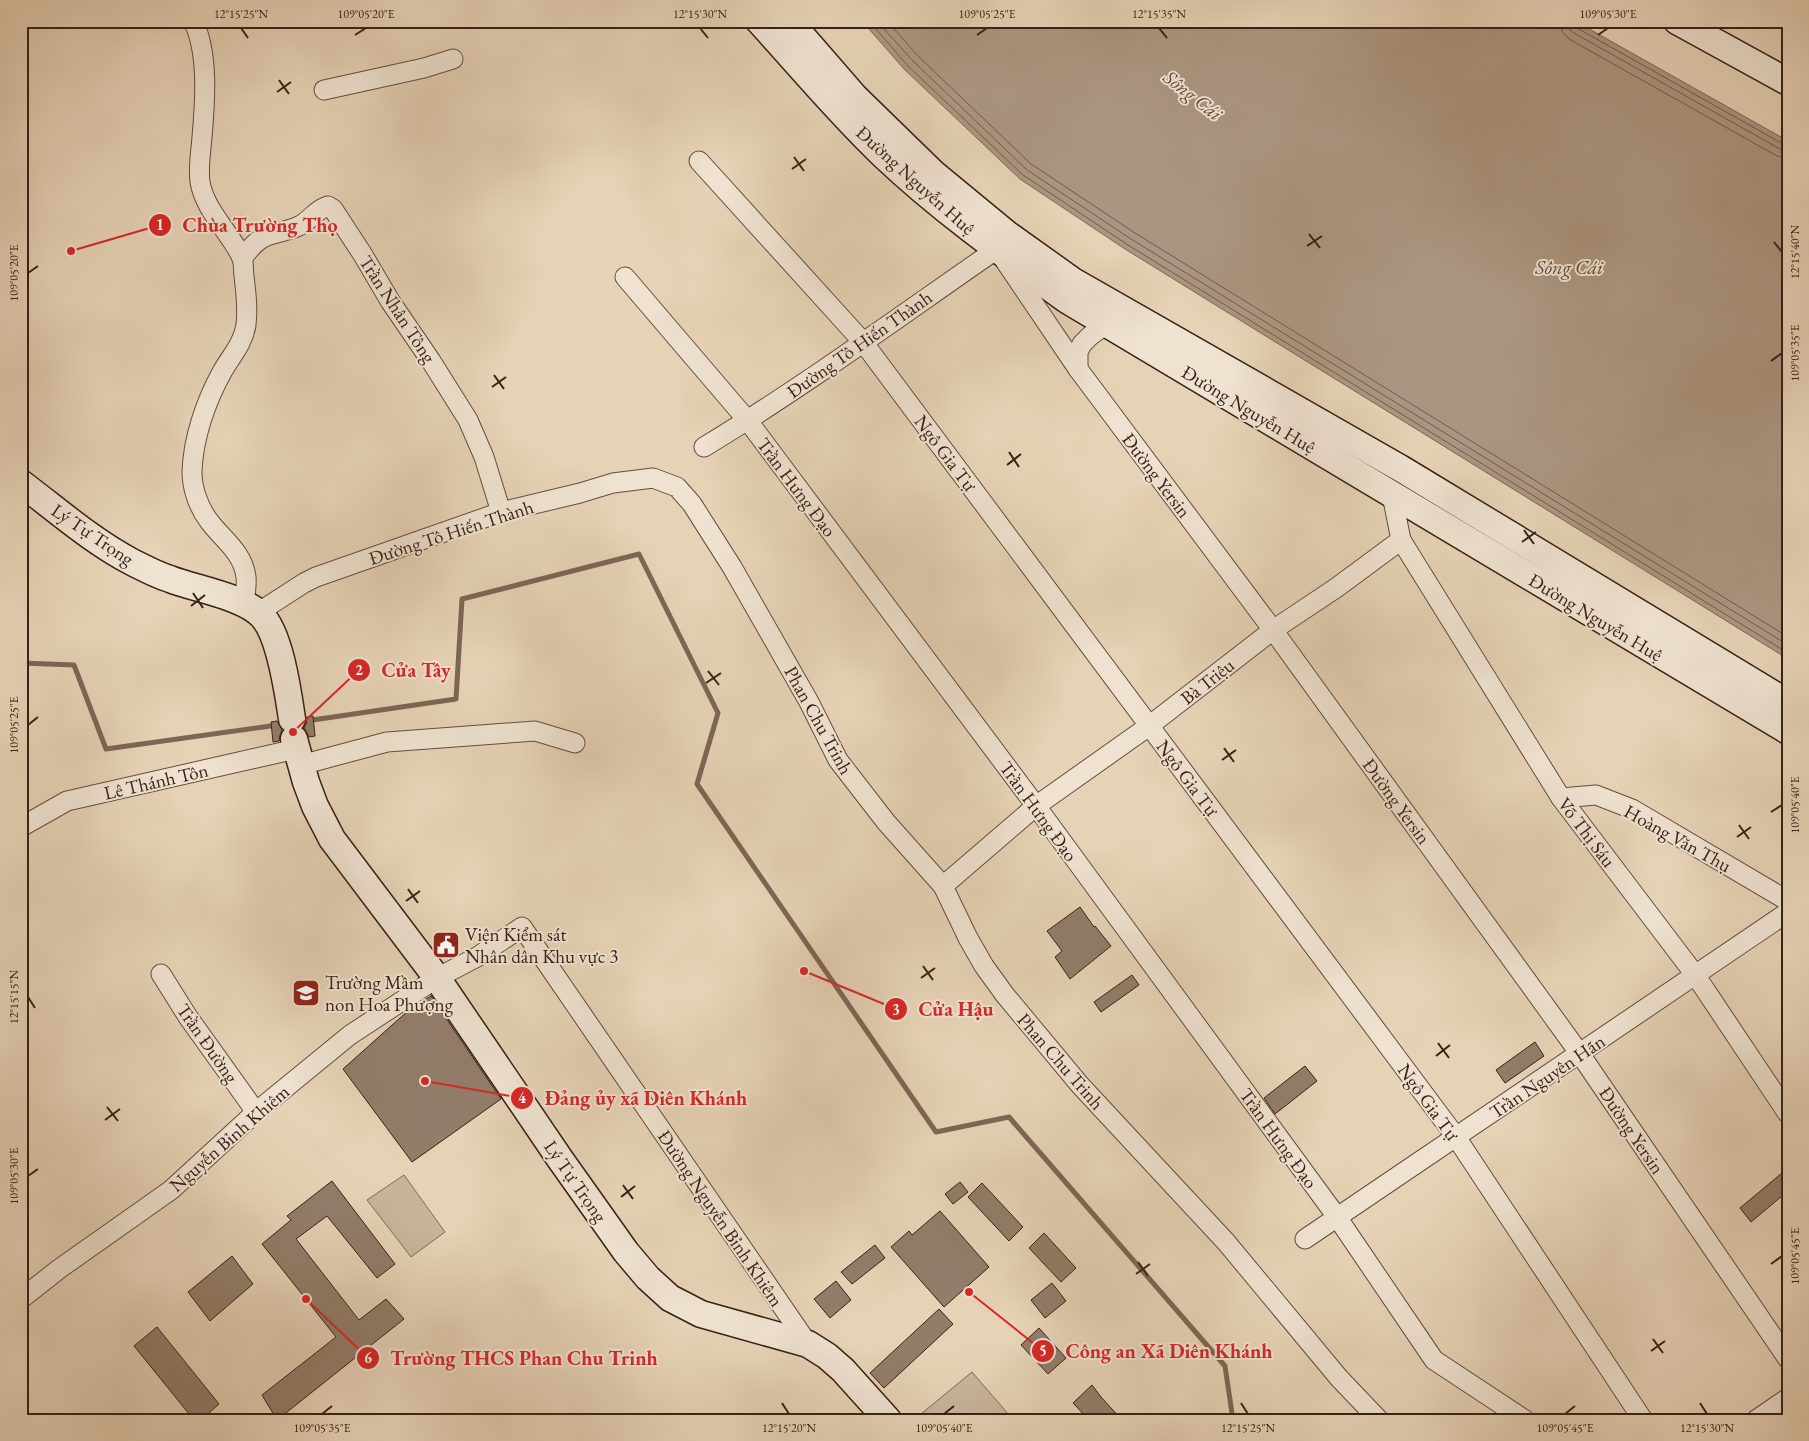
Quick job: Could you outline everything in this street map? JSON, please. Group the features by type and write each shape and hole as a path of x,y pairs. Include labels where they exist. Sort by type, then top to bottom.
{"main road":[{"name":"Đường Nguyễn Huệ","path":"759,21 881,154 921,190 1002,242 1073,280 1400,468 1788,703"},
{"name":"Đường Nguyễn Huệ","path":"788,21 895,138 1002,242 1067,300 1788,732"},
{"path":"1677,21 1788,82"},
{"path":"1392,495 1400,468"},
{"name":"Lý Tự Trọng","path":"21,483 110,550 169,579 251,608 271,628 287,679 296,743 315,806 332,839 437,978 560,1159 626,1252 648,1278 670,1298 701,1314 808,1344 827,1356 888,1420"}],"street":[{"path":"193,21 201,46 204,75 204,117 199,172 200,182 209,205 242,259 247,302 245,328 238,348 228,361 218,380 204,414 193,458 192,475 194,491 201,509 209,521 236,551 244,568 251,608"},
{"path":"324,90 424,68 454,59"},
{"name":"Ngô Gia Tự","path":"699,161 863,342 1456,1138 1643,1420"},
{"name":"Trần Nhân Tông","path":"242,259 252,245 261,238 300,226 321,208 328,206 333,209 364,255 390,301 468,420 484,457 501,512"},
{"name":"Đường Tô Hiến Thành","path":"704,447 748,421 863,342 1002,242"},
{"name":"Đường Yersin","path":"1002,242 1078,369 1273,630 1580,1054 1788,1359"},
{"name":"Trần Hưng Đạo","path":"625,276 748,421 1036,806 1338,1217 1434,1360 1525,1420"},
{"path":"1078,369 1078,352 1082,344 1101,328 1114,328"},
{"name":"Đường Tô Hiến Thành","path":"251,608 316,577 501,512 613,483 653,478"},
{"name":"Phan Chu Trinh","path":"653,478 677,487 692,504 732,567 783,654 838,760 886,822 943,886 972,945 984,966 1005,995 1080,1085 1232,1249 1339,1378 1379,1420"},
{"path":"1392,495 1401,540"},
{"name":"Bà Triệu","path":"943,886 1036,806 1149,726 1273,630 1336,588 1401,540"},
{"name":"Võ Thị Sáu","path":"1401,540 1561,798 1696,976 1788,1114"},
{"name":"Lê Thánh Tôn","path":"21,827 67,801 296,743 387,742 535,731 575,743"},
{"name":"Hoàng Văn Thụ","path":"1561,798 1596,796 1632,809 1788,902"},
{"name":"Trần Nguyên Hãn","path":"1305,1239 1788,912"},
{"name":"Đường Nguyễn Bỉnh Khiêm","path":"437,978 477,957 522,927 808,1344"},
{"name":"Trần Đường","path":"161,974 188,1017 256,1112"},
{"name":"Nguyễn Bỉnh Khiêm","path":"21,1299 59,1269 171,1190 256,1112 350,1035 437,978"},
{"path":"1756,1420 1788,1398"}],"shaded area":[{"path":"404,1175 445,1232 411,1257 367,1200"},
{"path":"972,1372 1009,1415 1003,1420 926,1420 921,1414"}],"water":[{"name":"Sông Cái","path":"862,21 1575,21 1788,141 1788,659 1125,249 1020,179 904,69"}],"building":[{"path":"313,716 315,736 309,737 304,728 307,717"},
{"path":"277,721 282,730 279,741 273,742 271,722"},
{"path":"1080,907 1111,946 1070,979 1055,957 1062,951 1047,931"},
{"path":"1132,975 1139,985 1101,1012 1094,1002"},
{"path":"431,996 501,1099 412,1162 343,1069 410,1009"},
{"path":"1535,1042 1544,1056 1505,1083 1496,1070"},
{"path":"1305,1066 1317,1081 1275,1114 1264,1098"},
{"path":"1788,1168 1788,1191 1751,1222 1740,1208"},
{"path":"332,1181 395,1264 377,1278 327,1216 296,1239 359,1320 386,1299 404,1319 277,1420 262,1395 336,1337 262,1244 291,1220 287,1216"},
{"path":"960,1182 968,1192 953,1204 945,1194"},
{"path":"982,1183 1023,1227 1009,1241 968,1197"},
{"path":"940,1211 989,1267 944,1307 891,1247 909,1231 912,1235"},
{"path":"1044,1233 1076,1268 1061,1282 1029,1248"},
{"path":"875,1245 885,1258 852,1284 841,1272"},
{"path":"232,1256 253,1284 210,1321 188,1292"},
{"path":"836,1281 851,1300 830,1318 814,1299"},
{"path":"1052,1283 1066,1301 1045,1318 1031,1300"},
{"path":"939,1309 953,1324 884,1388 870,1373"},
{"path":"157,1327 219,1404 201,1420 194,1420 134,1346"},
{"path":"1039,1328 1066,1358 1048,1374 1021,1345"},
{"path":"1092,1385 1122,1420 1089,1420 1073,1403"}],"waterway":[{"path":"299,722 456,699 462,599 639,554 718,713 697,784 936,1132 1009,1117 1225,1366 1233,1420"},
{"path":"21,663 74,665 106,749 278,725"}],"place":[{"name":"Chùa Trường Thọ","path":"71,251"},
{"name":"Cửa Tây","path":"293,732"},
{"name":"Viện Kiểm sát Nhân dân Khu vực 3","path":"446,945"},
{"name":"Cửa Hậu","path":"804,971"},
{"name":"Trường Mầm non Hoa Phượng","path":"306,993"},
{"name":"Đảng ủy xã Diên Khánh","path":"425,1081"},
{"name":"Công an Xã Diên Khánh","path":"969,1292"},
{"name":"Trường THCS Phan Chu Trinh","path":"306,1299"}]}
